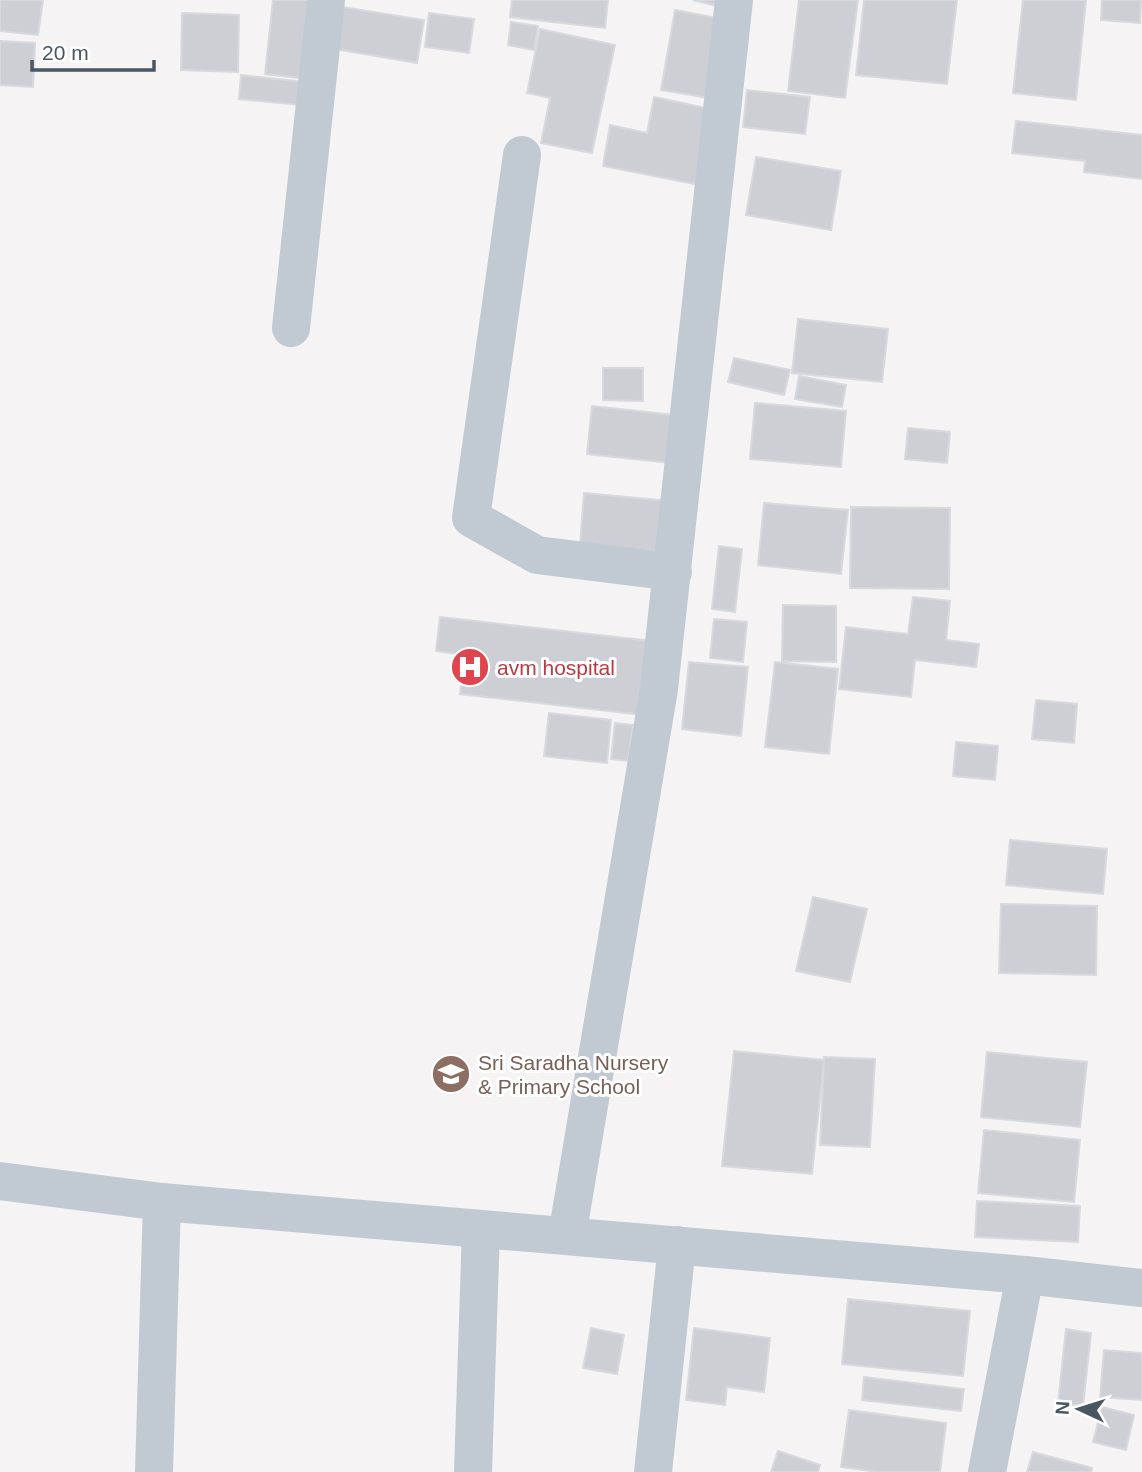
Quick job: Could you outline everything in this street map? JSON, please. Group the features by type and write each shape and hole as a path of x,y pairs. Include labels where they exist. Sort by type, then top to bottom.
{"street":[{"path":"291,328 326,0"},
{"path":"567,1236 659,689 734,0"},
{"path":"522,155 471,518 537,555 673,572"},
{"path":"0,1181 162,1202 1025,1275 1142,1288"},
{"path":"154,1472 162,1202"},
{"path":"473,1472 481,1229"},
{"path":"653,1472 677,1245"},
{"path":"987,1472 1025,1275"}],"building":[{"path":"0,0 43,0 38,35 0,31"},
{"path":"273,0 316,0 307,79 265,74"},
{"path":"512,0 608,0 605,28 510,17"},
{"path":"693,0 728,0 726,8"},
{"path":"799,0 858,0 845,98 788,91"},
{"path":"864,0 957,0 947,84 856,75"},
{"path":"1023,0 1086,0 1076,100 1013,93"},
{"path":"1102,0 1141,0 1140,23 1101,20"},
{"path":"336,6 424,20 417,63 329,48"},
{"path":"675,10 728,20 715,99 661,90"},
{"path":"182,13 239,15 238,72 181,70"},
{"path":"429,13 474,19 469,53 425,47"},
{"path":"511,22 538,26 534,50 508,45"},
{"path":"540,29 615,45 592,153 541,143 550,98 527,93"},
{"path":"0,41 35,43 33,87 0,85"},
{"path":"241,75 304,82 301,105 239,99"},
{"path":"747,90 810,97 805,134 743,127"},
{"path":"654,97 715,110 700,185 603,166 610,125 647,133"},
{"path":"1016,121 1142,135 1142,179 1084,172 1085,161 1012,153"},
{"path":"756,157 841,171 831,230 746,215"},
{"path":"798,319 888,329 882,382 792,373"},
{"path":"734,358 790,370 784,395 728,382"},
{"path":"603,368 643,368 643,401 603,400"},
{"path":"799,376 846,385 842,407 795,399"},
{"path":"755,403 846,411 841,467 750,459"},
{"path":"592,406 674,415 670,463 587,454"},
{"path":"908,428 950,432 947,463 905,459"},
{"path":"584,493 669,501 664,552 580,545"},
{"path":"764,503 848,510 841,574 758,565"},
{"path":"851,507 950,508 949,589 850,588"},
{"path":"719,546 742,549 735,612 712,609"},
{"path":"913,597 950,601 946,640 979,644 976,667 915,660 911,697 839,689 846,627 908,634"},
{"path":"783,605 836,606 836,662 782,661"},
{"path":"440,617 651,641 642,715 460,694 464,655 436,651"},
{"path":"714,619 747,622 743,662 710,658"},
{"path":"689,662 748,667 741,736 682,729"},
{"path":"775,662 838,669 829,754 765,747"},
{"path":"1036,700 1077,704 1074,743 1032,739"},
{"path":"549,713 611,720 607,763 544,756"},
{"path":"615,723 633,725 628,761 611,759"},
{"path":"956,742 998,746 995,780 953,776"},
{"path":"1010,840 1107,849 1103,894 1006,885"},
{"path":"813,897 867,909 850,982 796,971"},
{"path":"1001,904 1097,906 1096,975 999,973"},
{"path":"734,1051 824,1060 812,1174 722,1166"},
{"path":"987,1052 1087,1062 1080,1127 981,1117"},
{"path":"824,1057 875,1059 870,1147 820,1145"},
{"path":"984,1130 1080,1140 1074,1202 978,1193"},
{"path":"977,1201 1080,1206 1078,1242 975,1237"},
{"path":"848,1299 970,1311 963,1376 842,1364"},
{"path":"591,1328 624,1335 617,1374 583,1368"},
{"path":"694,1328 770,1338 764,1392 727,1387 725,1405 686,1400"},
{"path":"1066,1329 1091,1333 1083,1406 1058,1403"},
{"path":"1104,1350 1142,1353 1142,1400 1100,1397"},
{"path":"864,1377 964,1389 961,1411 862,1400"},
{"path":"1102,1407 1134,1415 1126,1450 1093,1442"},
{"path":"849,1410 946,1423 940,1472 878,1472 841,1467"},
{"path":"778,1451 820,1465 818,1472 771,1472"},
{"path":"1033,1452 1092,1468 1091,1472 1027,1472"}],"place":[{"name":"avm hospital","path":"470,667"},
{"name":"Sri Saradha Nursery & Primary School","path":"451,1074"}]}
